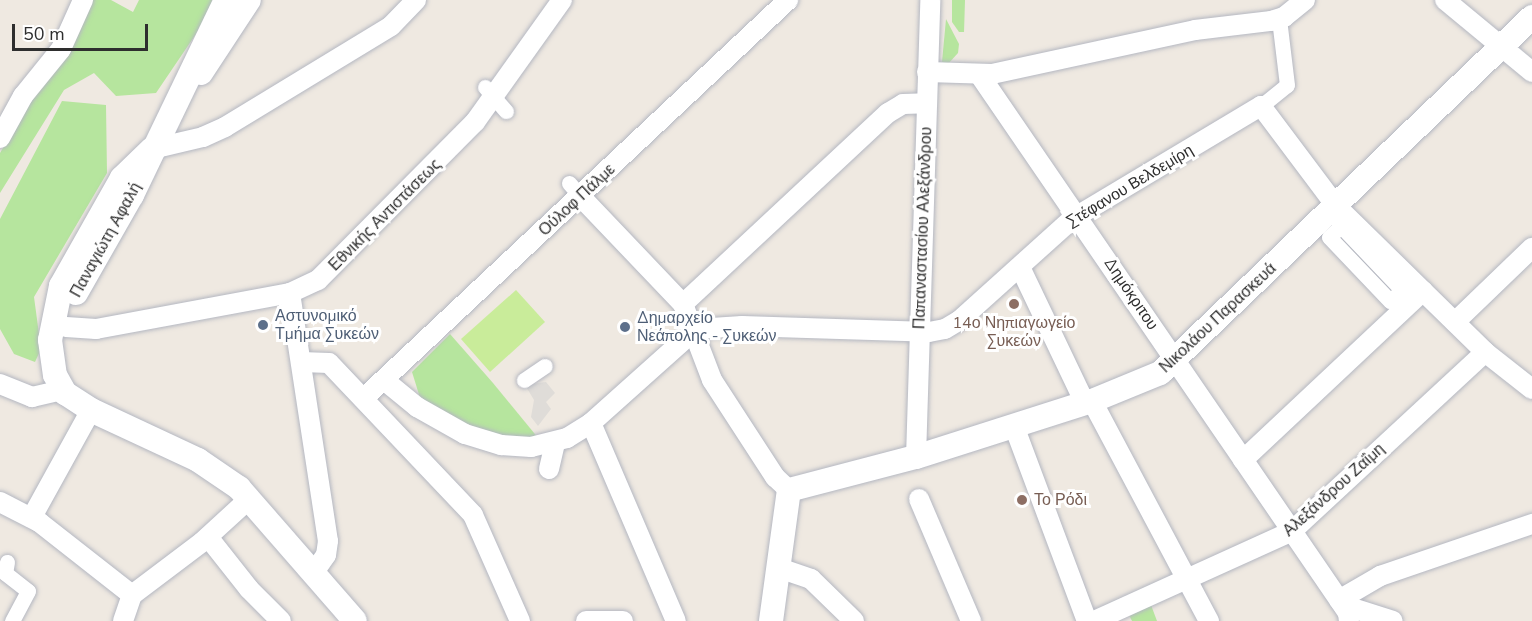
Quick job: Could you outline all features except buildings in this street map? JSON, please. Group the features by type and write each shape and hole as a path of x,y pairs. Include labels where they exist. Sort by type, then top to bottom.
{"street":[{"path":"0,138 27,89 61,49 83,0"},
{"name":"Παναγιώτη Αφαλή","path":"77,400 65,352 66,327 74,295 132,195 152,149 173,111 210,26 226,0"},
{"name":"Παναγιώτη Αφαλή","path":"173,111 249,0"},
{"name":"Εθνικής Αντιστάσεως","path":"66,327 96,329 290,293 330,271 459,140 495,98 562,0"},
{"name":"Ούλοφ Πάλμε","path":"364,398 575,190 788,0"},
{"name":"Παπαναστασίου Αλεξάνδρου","path":"909,463 920,332 930,0"},
{"path":"927,72 979,74 1195,30 1279,19 1305,0"},
{"path":"1445,0 1532,72"},
{"path":"152,149 203,137 225,127 391,26 414,7"},
{"name":"Νικολάου Παρασκευά","path":"789,490 909,463 1150,379 1175,361 1532,17"},
{"path":"1279,19 1287,85 1261,106 1336,206 1485,352 1532,389"},
{"name":"Δημόκριτου","path":"979,74 1078,215 1344,609"},
{"path":"683,304 888,113 903,104 926,103"},
{"name":"Στέφανου Βελδεμίρη","path":"694,330 742,326 920,332 952,326 1078,215 1261,106"},
{"name":"Παναγιώτη Αφαλή","path":"77,400 50,353 58,293 122,178 152,149"},
{"path":"575,190 683,304 712,380 775,477 789,490 771,621"},
{"path":"1341,226 1402,290 1390,301 1329,237 1341,226"},
{"path":"1455,322 1532,248"},
{"path":"1020,267 1088,402 1209,621"},
{"path":"1243,460 1423,291"},
{"path":"290,293 328,541 326,555 315,571"},
{"path":"384,380 426,413 475,437 517,447 555,442 591,423 694,330"},
{"name":"Αλεξάνδρου Ζαΐμη","path":"1094,621 1292,531 1485,352"},
{"path":"301,362 327,361 473,515 519,621"},
{"path":"524,380 545,366"},
{"path":"0,384 32,397 77,400 198,460 250,498 315,571 355,621"},
{"path":"32,518 77,400"},
{"path":"591,423 676,621"},
{"path":"1014,426 1087,621"},
{"path":"549,469 555,442"},
{"path":"123,621 132,594 208,537 250,498"},
{"path":"919,499 971,621"},
{"path":"0,502 32,518 132,594"},
{"path":"1344,609 1380,576 1532,524"},
{"path":"208,537 249,589 280,621"},
{"path":"7,562 5,573 28,591 12,621"},
{"path":"778,568 812,579 854,621"},
{"path":"1344,609 1393,621"},
{"path":"586,621 623,621"}],"green space":[{"path":"89,0 111,0 133,12 139,0 219,0 156,93 116,96 94,73 64,90 0,193 0,153"},
{"path":"952,0 965,0 964,32 959,32 952,22"},
{"path":"946,19 959,44 958,53 948,64 942,62"},
{"path":"62,101 106,105 107,173 34,297 41,349 35,362 14,354 0,329 0,219"},
{"path":"516,290 545,322 490,372 461,339"},
{"path":"450,334 539,439 508,437 457,422 421,401 412,372"},
{"path":"1151,605 1157,621 1132,621 1129,615"}],"shaded area":[{"path":"546,382 555,393 546,402 551,409 538,426 531,417 534,400 525,385"}],"place":[{"name":"14ο Νηπιαγωγείο Συκεών","path":"1014,304"},
{"name":"Αστυνομικό Τμήμα Συκεών","path":"263,325"},
{"name":"Δημαρχείο Νεάπολης - Συκεών","path":"625,327"},
{"name":"Το Ρόδι","path":"1022,500"}]}
